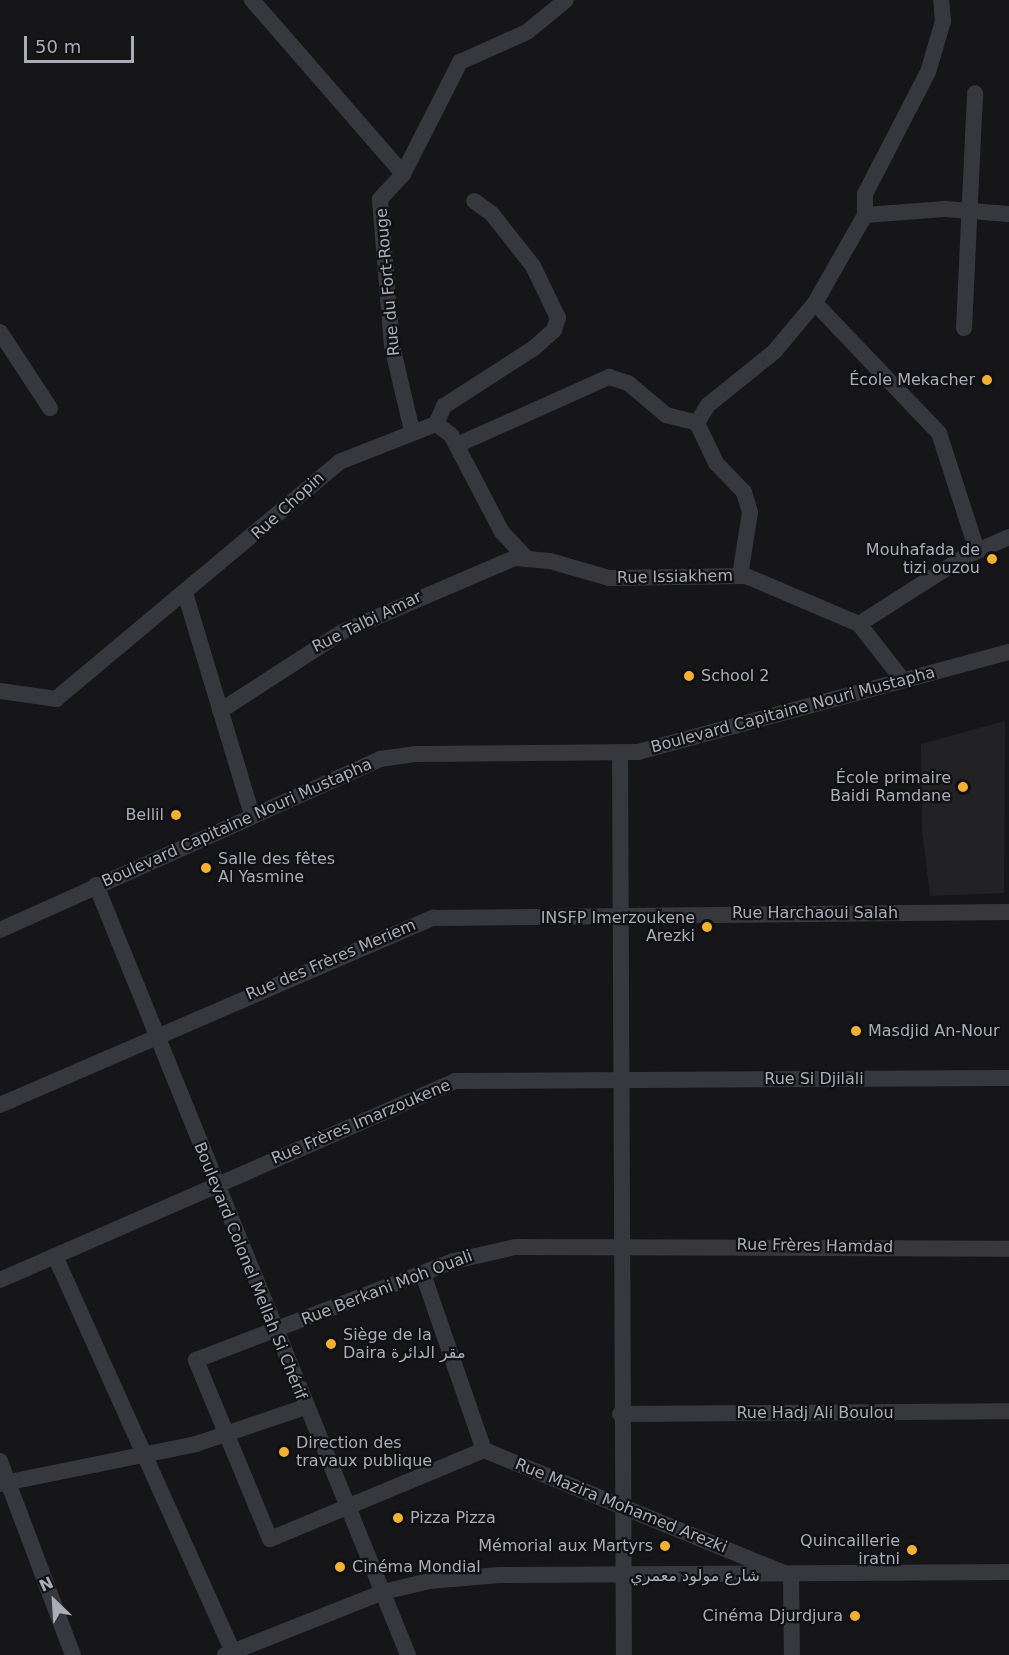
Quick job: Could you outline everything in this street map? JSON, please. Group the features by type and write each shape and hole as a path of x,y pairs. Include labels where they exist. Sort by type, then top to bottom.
{"street":[{"path":"252,0 403,174"},
{"name":"Rue du Fort-Rouge","path":"412,431 392,346 380,199 403,174 460,62 527,32 566,0"},
{"path":"697,423 708,405 774,352 815,303 865,215 865,194 928,72 943,21 941,0"},
{"path":"964,328 973,210 975,93"},
{"path":"474,201 505,229 552,299 558,318 549,335 444,406 435,424 457,446 502,532 526,558"},
{"path":"865,215 973,210 1009,214"},
{"path":"815,303 939,433 977,551"},
{"path":"0,332 50,408"},
{"path":"457,446 609,377 628,383 666,415 697,423"},
{"path":"697,423 716,463 744,492 750,512 740,576"},
{"name":"Rue Chopin","path":"0,692 56,699 339,462 412,431 435,424"},
{"path":"902,679 859,624 977,551 1009,537"},
{"name":"Rue Issiakhem","path":"526,558 609,578 740,576 783,588 859,624"},
{"name":"Rue Talbi Amar","path":"220,711 342,632 454,581 526,558"},
{"path":"185,592 252,815"},
{"name":"Boulevard Capitaine Nouri Mustapha","path":"0,930 252,815 391,756 620,752 657,748 902,679 1009,652"},
{"path":"620,752 618,1081 621,1244 620,1506 624,1655"},
{"name":"Boulevard Colonel Mellah Si Chérif","path":"96,885 305,1407 408,1655"},
{"name":"Rue Harchaoui Salah","path":"620,915 1009,912"},
{"name":"Rue des Frères Meriem","path":"0,1106 156,1035 433,918 620,915"},
{"name":"Rue Si Djilali","path":"618,1081 1009,1078"},
{"name":"Rue Frères Imarzoukene","path":"0,1280 455,1081 618,1081"},
{"name":"Rue Frères Hamdad","path":"621,1244 1009,1249"},
{"name":"Rue Berkani Moh Ouali","path":"225,1434 196,1360 423,1274 515,1247 621,1244"},
{"path":"55,1256 145,1455 229,1653"},
{"path":"225,1434 270,1539 349,1509 484,1450 423,1274"},
{"path":"4,1484 145,1455 225,1434 305,1407"},
{"name":"Rue Hadj Ali Boulou","path":"620,1414 1009,1411"},
{"name":"Rue Mazira Mohamed Arezki","path":"484,1450 791,1576"},
{"path":"0,1461 4,1484 73,1655"},
{"name":"شارع مولود معمري","path":"229,1653 383,1592 429,1581 500,1575 791,1576 1009,1572"},
{"path":"791,1576 792,1655"}],"shaded area":[{"name":"École primaire Baidi Ramdane","path":"1005,721 1004,893 930,896 922,830 921,744"}],"place":[{"name":"École Mekacher","path":"987,380"},
{"name":"Mouhafada de tizi ouzou","path":"992,559"},
{"name":"School 2","path":"689,676"},
{"name":"École primaire Baidi Ramdane","path":"963,787"},
{"name":"Bellil","path":"176,815"},
{"name":"Salle des fêtes Al Yasmine","path":"206,868"},
{"name":"INSFP Imerzoukene Arezki","path":"707,927"},
{"name":"Masdjid An-Nour","path":"856,1031"},
{"name":"Siège de la Daira مقر الدائرة","path":"331,1344"},
{"name":"Direction des travaux publique","path":"284,1452"},
{"name":"Pizza Pizza","path":"398,1518"},
{"name":"Mémorial aux Martyrs","path":"665,1546"},
{"name":"Quincaillerie iratni","path":"912,1550"},
{"name":"Cinéma Mondial","path":"340,1567"},
{"name":"Cinéma Djurdjura","path":"855,1616"}]}
